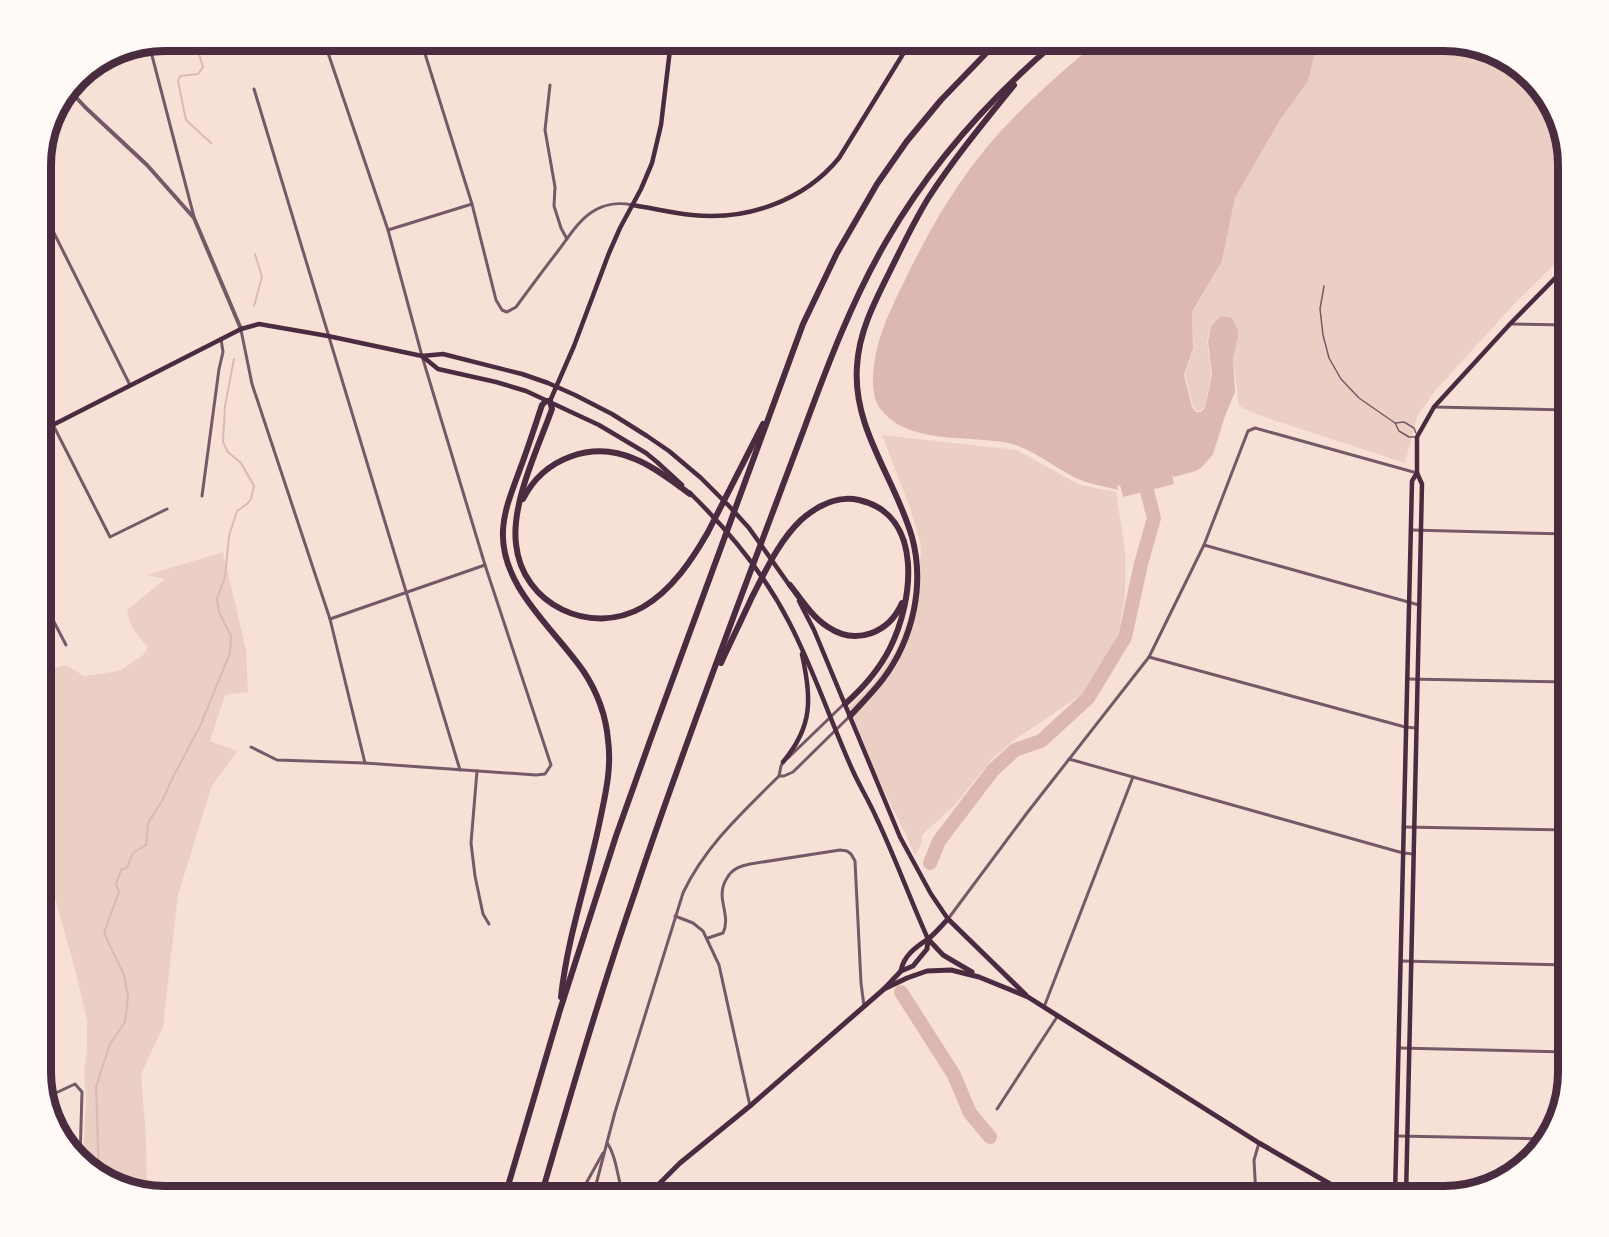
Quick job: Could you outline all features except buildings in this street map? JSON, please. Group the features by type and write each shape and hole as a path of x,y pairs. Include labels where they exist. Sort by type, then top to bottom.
{"highway":[{"path":"508,1186 560,1010 624,812 813,300 863,207 892,163 929,114 987,51"},
{"path":"544,1186 620,935 663,808 838,338 874,262 918,190 952,145 1045,51"},
{"path":"850,716 884,678 900,652 910,625 917,583 910,530 867,432 859,405 856,368 863,331 876,297 928,198 1030,64"},
{"path":"560,1010 566,960 600,822 608,782 609,758 606,725 592,686 578,664 519,589 509,569 503,547 503,524 508,503 542,405 550,401 552,409 524,487 515,525 516,551 523,570 537,591 552,605 569,614 589,618 614,618 633,612 650,602 670,585 687,565 717,515 774,401"},
{"path":"515,525 522,500 536,479 557,462 587,452 608,451 633,458 690,494"},
{"path":"704,698 772,559 793,529 818,507 836,500 849,499 870,504 894,522 904,542 908,558 908,582 900,622 890,647 876,672 844,704"},
{"path":"789,585 827,627 842,634 858,636 879,631 894,618 903,601 908,582"}],"main road":[{"path":"550,401 574,346 609,253 648,174 660,136 670,51"},
{"path":"632,205 693,215 733,215 771,206 805,189 839,158 904,51"},
{"path":"1406,1186 1422,483 1417,473 1417,437 1434,407 1510,324 1558,276"},
{"path":"53,424 241,329 259,324 422,356 443,354 522,374 600,407 636,428 708,485 749,528 784,577 814,630 900,837 931,894 948,919 1028,998"},
{"path":"422,356 438,369 496,382 550,401 634,445 657,462 699,502 737,544 758,571 801,646 852,770 877,818 928,939 943,955 979,977"},
{"path":"1395,1186 1412,481 1417,473"},
{"path":"783,762 800,736 808,711 808,687 801,646"},
{"path":"902,971 903,962 911,952 948,919"},
{"path":"658,1186 681,1163 750,1106 902,971 913,966 926,952 928,939"},
{"path":"884,989 907,978 936,970 961,971 1028,998 1259,1143 1332,1186"}],"street":[{"path":"251,747 277,760 365,763 536,775 544,774 551,765 485,565 422,356 388,230 328,51"},
{"path":"424,51 472,204 496,300 504,311 511,311 516,307 585,218 605,206 632,205"},
{"path":"150,52 194,218 241,329 252,384 330,619 365,763"},
{"path":"550,85 545,130 555,187 554,206 567,239"},
{"path":"254,89 460,770"},
{"path":"74,95 147,165 194,218"},
{"path":"388,230 472,204"},
{"path":"51,227 130,385"},
{"path":"1510,324 1558,325"},
{"path":"202,496 223,352 222,339"},
{"path":"1434,407 1558,410"},
{"path":"51,420 110,537 167,509"},
{"path":"948,919 1149,657 1204,545 1248,431 1256,428 1417,473"},
{"path":"1411,530 1558,534"},
{"path":"1204,545 1419,605"},
{"path":"330,619 485,565"},
{"path":"51,616 66,645"},
{"path":"1149,657 1416,728"},
{"path":"1408,679 1558,682"},
{"path":"596,1186 615,1112 675,916 688,882 702,859 728,827 779,776 783,762 844,704"},
{"path":"779,776 793,772 850,716"},
{"path":"1069,759 1403,853 1414,854"},
{"path":"477,771 471,843 483,914 489,924"},
{"path":"1044,1007 1133,777"},
{"path":"1404,827 1558,830"},
{"path":"708,938 723,933 726,926 721,891 726,879 737,867 832,851 847,851 853,856 855,865 864,1006"},
{"path":"675,916 704,931 719,965 750,1106"},
{"path":"1401,961 1558,965"},
{"path":"997,1109 1058,1016"},
{"path":"1399,1048 1558,1052"},
{"path":"53,1094 75,1084 82,1092 80,1149"},
{"path":"1397,1136 1537,1139"},
{"path":"585,1186 600,1161 607,1143"},
{"path":"607,1143 613,1154 620,1186"},
{"path":"1255,1186 1254,1160 1259,1143"}],"lane":[{"path":"1324,286 1320,309 1329,358 1341,379 1359,398 1395,423 1399,432 1409,437 1417,437 1414,428 1404,422 1395,423"}],"shaded area":[{"path":"1086,51 1316,51 1308,81 1280,120 1235,198 1222,261 1192,312 1193,349 1184,375 1192,407 1196,412 1201,412 1205,408 1212,375 1208,341 1211,326 1221,316 1232,318 1238,330 1233,359 1235,392 1213,454 1196,471 1174,477 1172,474 1174,484 1123,497 1120,485 1117,486 1118,490 1079,479 1011,444 941,437 913,431 888,417 879,407 874,396 874,363 880,338 900,290 942,210 987,147 1054,79"},
{"path":"1316,51 1452,51 1467,53 1495,63 1514,74 1525,84 1543,108 1556,142 1558,261 1517,301 1434,392 1417,417 1405,463 1258,415 1239,406 1233,359 1238,330 1232,318 1221,316 1211,325 1207,341 1211,375 1205,407 1200,411 1193,406 1185,375 1193,350 1192,313 1222,261 1235,198 1280,120 1308,81"},
{"path":"882,435 1017,450 1080,485 1116,492 1125,550 1125,597 1119,630 1103,665 1082,694 1013,741 992,759 955,805 922,835 921,845 915,855 861,745 847,709 873,684 897,648 912,609 921,553 910,508"},
{"path":"223,552 246,650 248,692 225,695 210,741 238,751 212,785 178,895 163,1027 141,1074 147,1185 128,1180 108,1171 84,1152 87,1021 51,884 51,669 66,665 84,676 119,671 143,655 148,647 132,626 127,610 165,579 147,575"}],"waterway":[{"path":"198,51 203,67 198,74 180,76 178,81 186,120 211,143"},
{"path":"254,306 262,277 255,254"},
{"path":"99,1165 96,1087 110,1044 125,1022 128,997 124,975 104,933 119,892 116,884 121,870 127,867 133,853 146,845 148,823 162,801 201,724 230,653 231,636 219,612 217,599 225,577 229,536 237,511 251,499 254,486 241,463 228,452 223,442 225,406 234,359"},
{"path":"930,863 939,841 993,770 1015,750 1041,741 1088,698 1125,637 1154,518 1147,491"},
{"path":"901,992 954,1075 970,1113 990,1137"}]}
